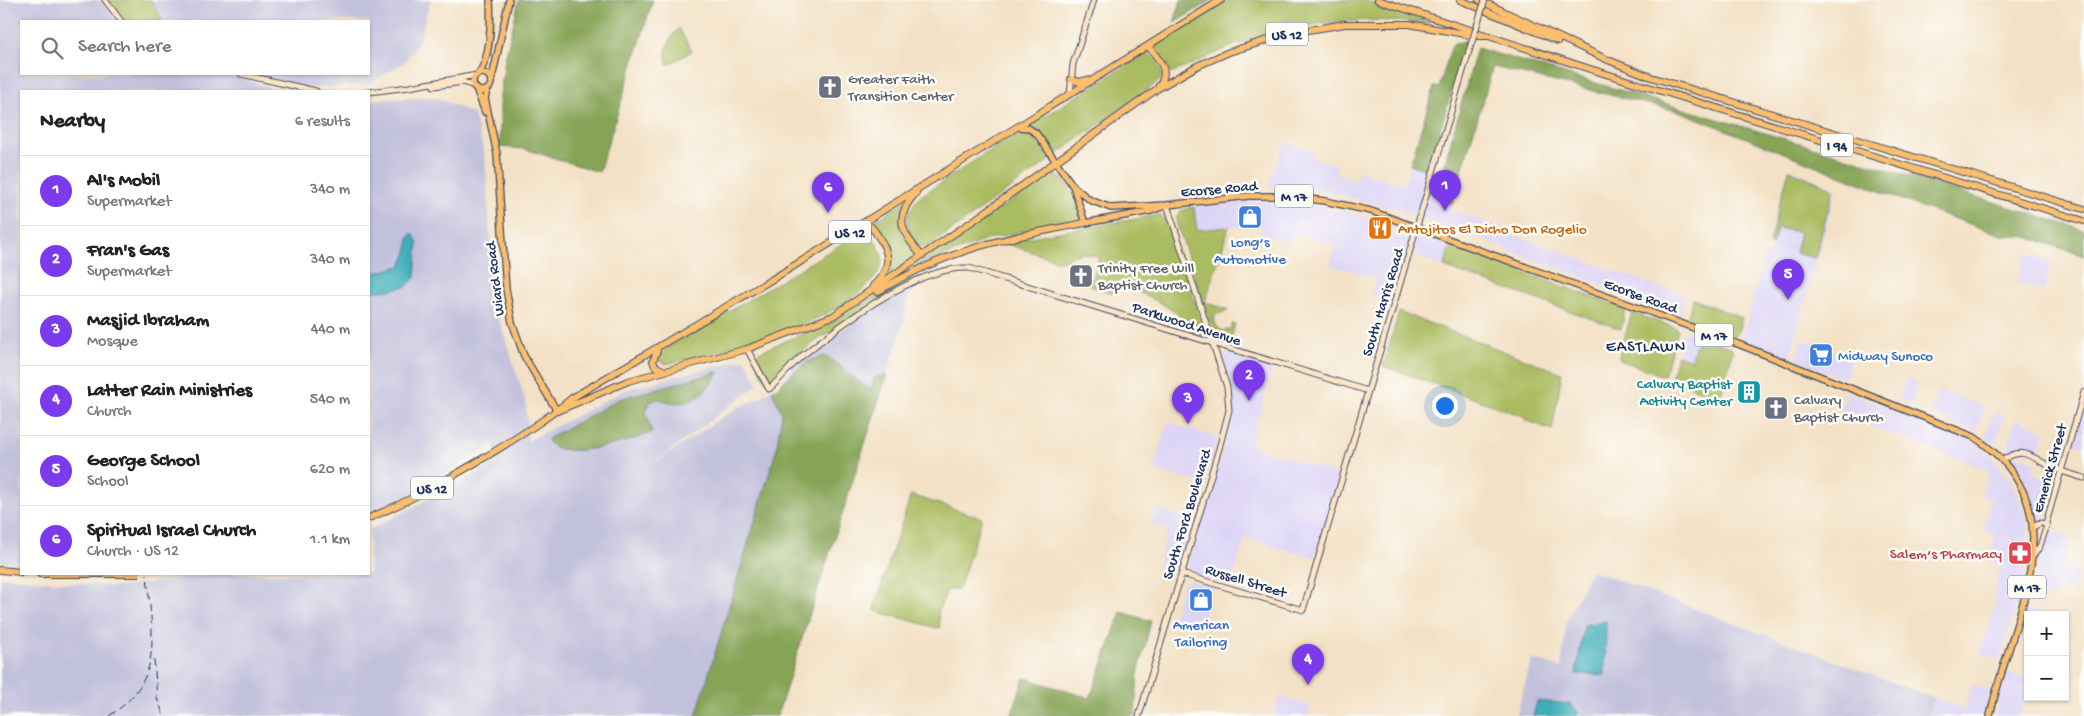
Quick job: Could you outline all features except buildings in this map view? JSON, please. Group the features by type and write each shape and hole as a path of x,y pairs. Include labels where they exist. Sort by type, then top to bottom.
{"highway":[{"name":"US 12","path":"370,518 444,482 557,411 572,398 664,345 864,223 1221,0"},
{"name":"I 94","path":"1378,0 2084,221"},
{"path":"1460,0 1553,40 1567,42"},
{"name":"I 94","path":"1479,0 1567,42 1671,83 2084,209"},
{"name":"US 12","path":"557,411 628,381 663,370 747,349 809,327 847,308 1157,89 1197,66 1229,52 1261,41 1314,28 1345,24 1430,26 1476,36 1490,36"},
{"path":"1148,46 1165,72 1163,80 1157,89"},
{"path":"1071,77 1083,82 1131,54 1136,53"},
{"path":"922,255 906,237 902,223 908,203 924,185"},
{"path":"847,308 880,278 888,261 883,243 871,226 864,223"},
{"path":"847,308 928,264 968,248 1004,238 1085,223"},
{"path":"663,370 655,366 652,361 656,352 664,345"},
{"path":"0,570 20,572"}],"main road":[{"path":"490,0 486,62 473,81 475,87 480,90 487,90 491,82 509,0"},
{"path":"478,74 487,74 491,82"},
{"name":"Wiard Road","path":"475,87 493,133"},
{"name":"Wiard Road","path":"487,90 485,98 496,154 506,289 512,322 524,356 557,411"},
{"name":"Ecorse Road","path":"1019,127 1028,128 1036,134 1073,185 1090,200 1106,207 1167,205 1249,196 1286,196 1350,205 1417,227 1738,344 1958,428 1983,443 2002,461 2023,493 2033,527 2033,556 2029,578 1990,716"},
{"name":"Ecorse Road","path":"1073,185 1085,223 1157,210 1167,205"}],"street":[{"path":"105,0 121,20"},
{"path":"1070,94 1072,68 1094,0"},
{"name":"South Harris Road","path":"1303,610 1484,0"},
{"path":"409,87 478,74"},
{"path":"246,75 312,90"},
{"path":"370,92 463,82 475,87"},
{"name":"South Ford Boulevard","path":"1139,716 1229,410 1227,387 1167,205"},
{"name":"Parkwood Avenue","path":"747,349 769,389 802,356 878,302 921,279 958,268 969,268 1213,345 1368,391"},
{"name":"Emerick Street","path":"2033,556 2040,546 2084,392"},
{"path":"2002,461 2015,453 2026,454 2061,471 2084,478"},
{"path":"2033,527 2046,524"},
{"name":"Russell Street","path":"1182,574 1303,610"}],"shaded area":[{"path":"0,0 101,0 116,20 20,20 20,75 229,75 278,90 20,90 20,565 0,562"},
{"path":"151,0 431,0 418,43 404,63 367,85 309,88 256,75 370,75 370,20 161,20"},
{"path":"434,97 474,114 485,157 495,307 526,402 528,441 627,389 745,359 758,384 650,466 736,408 755,400 779,385 799,361 871,309 912,286 904,314 906,316 777,716 0,716 0,577 120,587 204,575 370,575 370,529 498,462 494,444 419,491 370,515 370,100"},
{"path":"1284,142 1313,151 1311,158 1338,165 1335,174 1356,180 1359,171 1404,185 1410,165 1428,170 1421,194 1452,204 1451,210 1505,229 1505,232 1685,296 1680,314 1397,209 1323,191 1268,187"},
{"path":"1789,168 1835,188 1836,191 1789,358 1744,341 1742,337 1764,258 1772,250 1768,242"},
{"path":"1257,201 1309,204 1377,219 1450,246 1444,267 1406,252 1391,303 1371,296 1376,278 1330,265 1336,245 1292,232 1288,242 1260,233 1262,226 1257,225 1197,230 1194,207"},
{"path":"2025,254 2052,262 2044,291 2017,283"},
{"path":"1684,332 1699,336 1691,360 1677,355"},
{"path":"1802,340 1852,359 1846,377 1841,378 1798,361 1797,357"},
{"path":"1230,353 1268,364 1273,368 1250,446 1340,475 1315,558 1245,538 1230,587 1193,575 1188,565 1232,420 1233,393 1223,358 1225,354"},
{"path":"1906,378 1918,382 1911,405 1899,401"},
{"path":"1939,390 1984,407 1976,432 1931,413"},
{"path":"1851,393 1967,438 1990,455 2012,482 2027,521 2029,552 2026,572 2000,660 1980,653 1997,598 1993,596 2001,566 1988,561 1996,536 1982,530 1991,500 1981,496 1989,470 1840,415 1846,395"},
{"path":"2084,401 2084,447 2072,443"},
{"path":"1994,412 2005,415 1994,445 1984,437"},
{"path":"2016,419 2045,431 2038,455 2019,449 2007,451"},
{"path":"1168,422 1218,438 1204,484 1153,469"},
{"path":"2020,456 2036,462 2032,473 2056,481 2043,522 2037,520 2026,487 2013,466 2014,458"},
{"path":"1156,508 1193,522 1177,568 1158,564 1168,529 1151,524"},
{"path":"2047,530 2071,537 2062,569 2079,574 2074,592 2057,586 2054,597 2031,590"},
{"path":"1591,570 1934,698 1928,716 1516,716 1532,659 1561,668 1567,620"},
{"path":"1191,580 1212,586 1199,628 1172,619 1183,584"},
{"path":"2024,613 2024,634 2019,632"},
{"path":"2007,673 2024,678 2025,701 2020,716 1995,716"},
{"path":"1972,684 1990,692 1985,716 1928,716 1934,698 1965,709"},
{"path":"1280,696 1311,706 1308,716 1274,716"}],"green space":[{"path":"109,0 151,0 161,20 125,20"},
{"path":"519,0 653,0 599,172 525,149 500,147 500,95 505,59"},
{"path":"1181,0 1212,0 1174,23"},
{"path":"1229,0 1364,0 1431,23 1371,20 1323,23 1292,29 1235,45 1170,74 1169,68 1153,47"},
{"path":"679,28 692,51 668,65 666,50"},
{"path":"1467,40 1428,170 1410,165 1434,87 1439,88 1452,45"},
{"path":"1477,48 1870,164 2084,230 2084,256 2028,237 2001,235 1902,200 1681,112 1493,67 1452,204 1435,198"},
{"path":"1146,53 1153,57 1159,66 1162,77 1158,82 1056,155 1041,133 1031,125"},
{"path":"1020,134 1033,137 1050,160 935,242 926,247 919,246 910,233 907,221 908,213 918,198 1000,144"},
{"path":"1789,170 1834,189 1815,258 1795,253 1800,232 1777,228 1772,246 1769,243"},
{"path":"1052,174 1064,180 1072,192 1081,220 992,238 913,267"},
{"path":"906,201 901,218 901,229 903,235 917,254 886,276 889,268 890,254 885,242 872,223"},
{"path":"1194,207 1197,230 1229,227 1205,302 1229,310 1215,315 1215,323 1223,331 1230,329 1233,323 1235,325 1229,347 1216,340 1176,221 1178,214 1187,208"},
{"path":"1159,215 1168,222 1204,329 1202,336 1191,335 1193,327 1185,319 1147,296 1116,284 1112,293 1090,286 1099,262 1097,256 1082,253 1060,261 1001,242"},
{"path":"865,230 878,246 882,261 877,274 866,287 851,299 815,319 772,336 666,364 659,361 660,355 666,349"},
{"path":"1450,246 1623,308 1625,311 1621,329 1444,267"},
{"path":"910,276 913,280 820,338 794,358 773,382 767,382 758,364 757,356 759,352 833,321"},
{"path":"1693,299 1742,318 1737,335 1733,337 1689,320 1688,317"},
{"path":"1399,312 1562,373 1552,430 1525,420 1526,417 1383,366"},
{"path":"1632,313 1678,330 1664,376 1620,360 1619,356"},
{"path":"1699,336 1732,348 1733,351 1721,395 1718,397 1671,379 1677,355 1691,360"},
{"path":"824,356 871,389 875,378 887,375 777,716 696,716 776,451 782,413 772,391 808,361"},
{"path":"719,373 706,389 694,399 679,403 659,399 649,402 646,413 652,432 643,436 598,448 582,450 556,448 548,442 549,438 619,399"},
{"path":"911,495 982,518 959,589 947,590 938,612 940,627 937,628 876,611 874,608"},
{"path":"1121,612 1151,621 1138,674 1135,716 1011,716 1024,678 1090,698"}],"water":[{"path":"413,233 418,243 415,278 407,286 370,292 370,274 401,266 407,252 409,236"},
{"path":"1606,621 1605,675 1576,674 1584,625"},
{"path":"1537,701 1571,704 1578,712 1577,716 1533,716"}],"railway":[{"path":"109,716 127,701 140,686 148,670 152,635 147,575"},
{"path":"154,659 157,698 164,716"}],"place":[{"name":"Greater Faith Transition Center","path":"830,87"},
{"name":"Al's Mobil","path":"1445,211"},
{"name":"Spiritual Israel Church","path":"828,213"},
{"name":"Long’s Automotive","path":"1250,217"},
{"name":"Antojitos El Dicho Don Rogelio","path":"1380,228"},
{"name":"Trinity Free Will Baptist Church","path":"1081,276"},
{"name":"George School","path":"1788,300"},
{"name":"Midway Sunoco","path":"1821,355"},
{"name":"Calvary Baptist Activity Center","path":"1749,392"},
{"name":"Fran's Gas","path":"1249,401"},
{"name":"Calvary Baptist Church","path":"1776,408"},
{"name":"Masjid Ibraham","path":"1188,424"},
{"name":"Salem’s Pharmacy","path":"2020,553"},
{"name":"American Tailoring","path":"1201,600"},
{"name":"Latter Rain Ministries","path":"1308,685"}],"district":[{"name":"EASTLAWN","path":"1646,345"}]}
